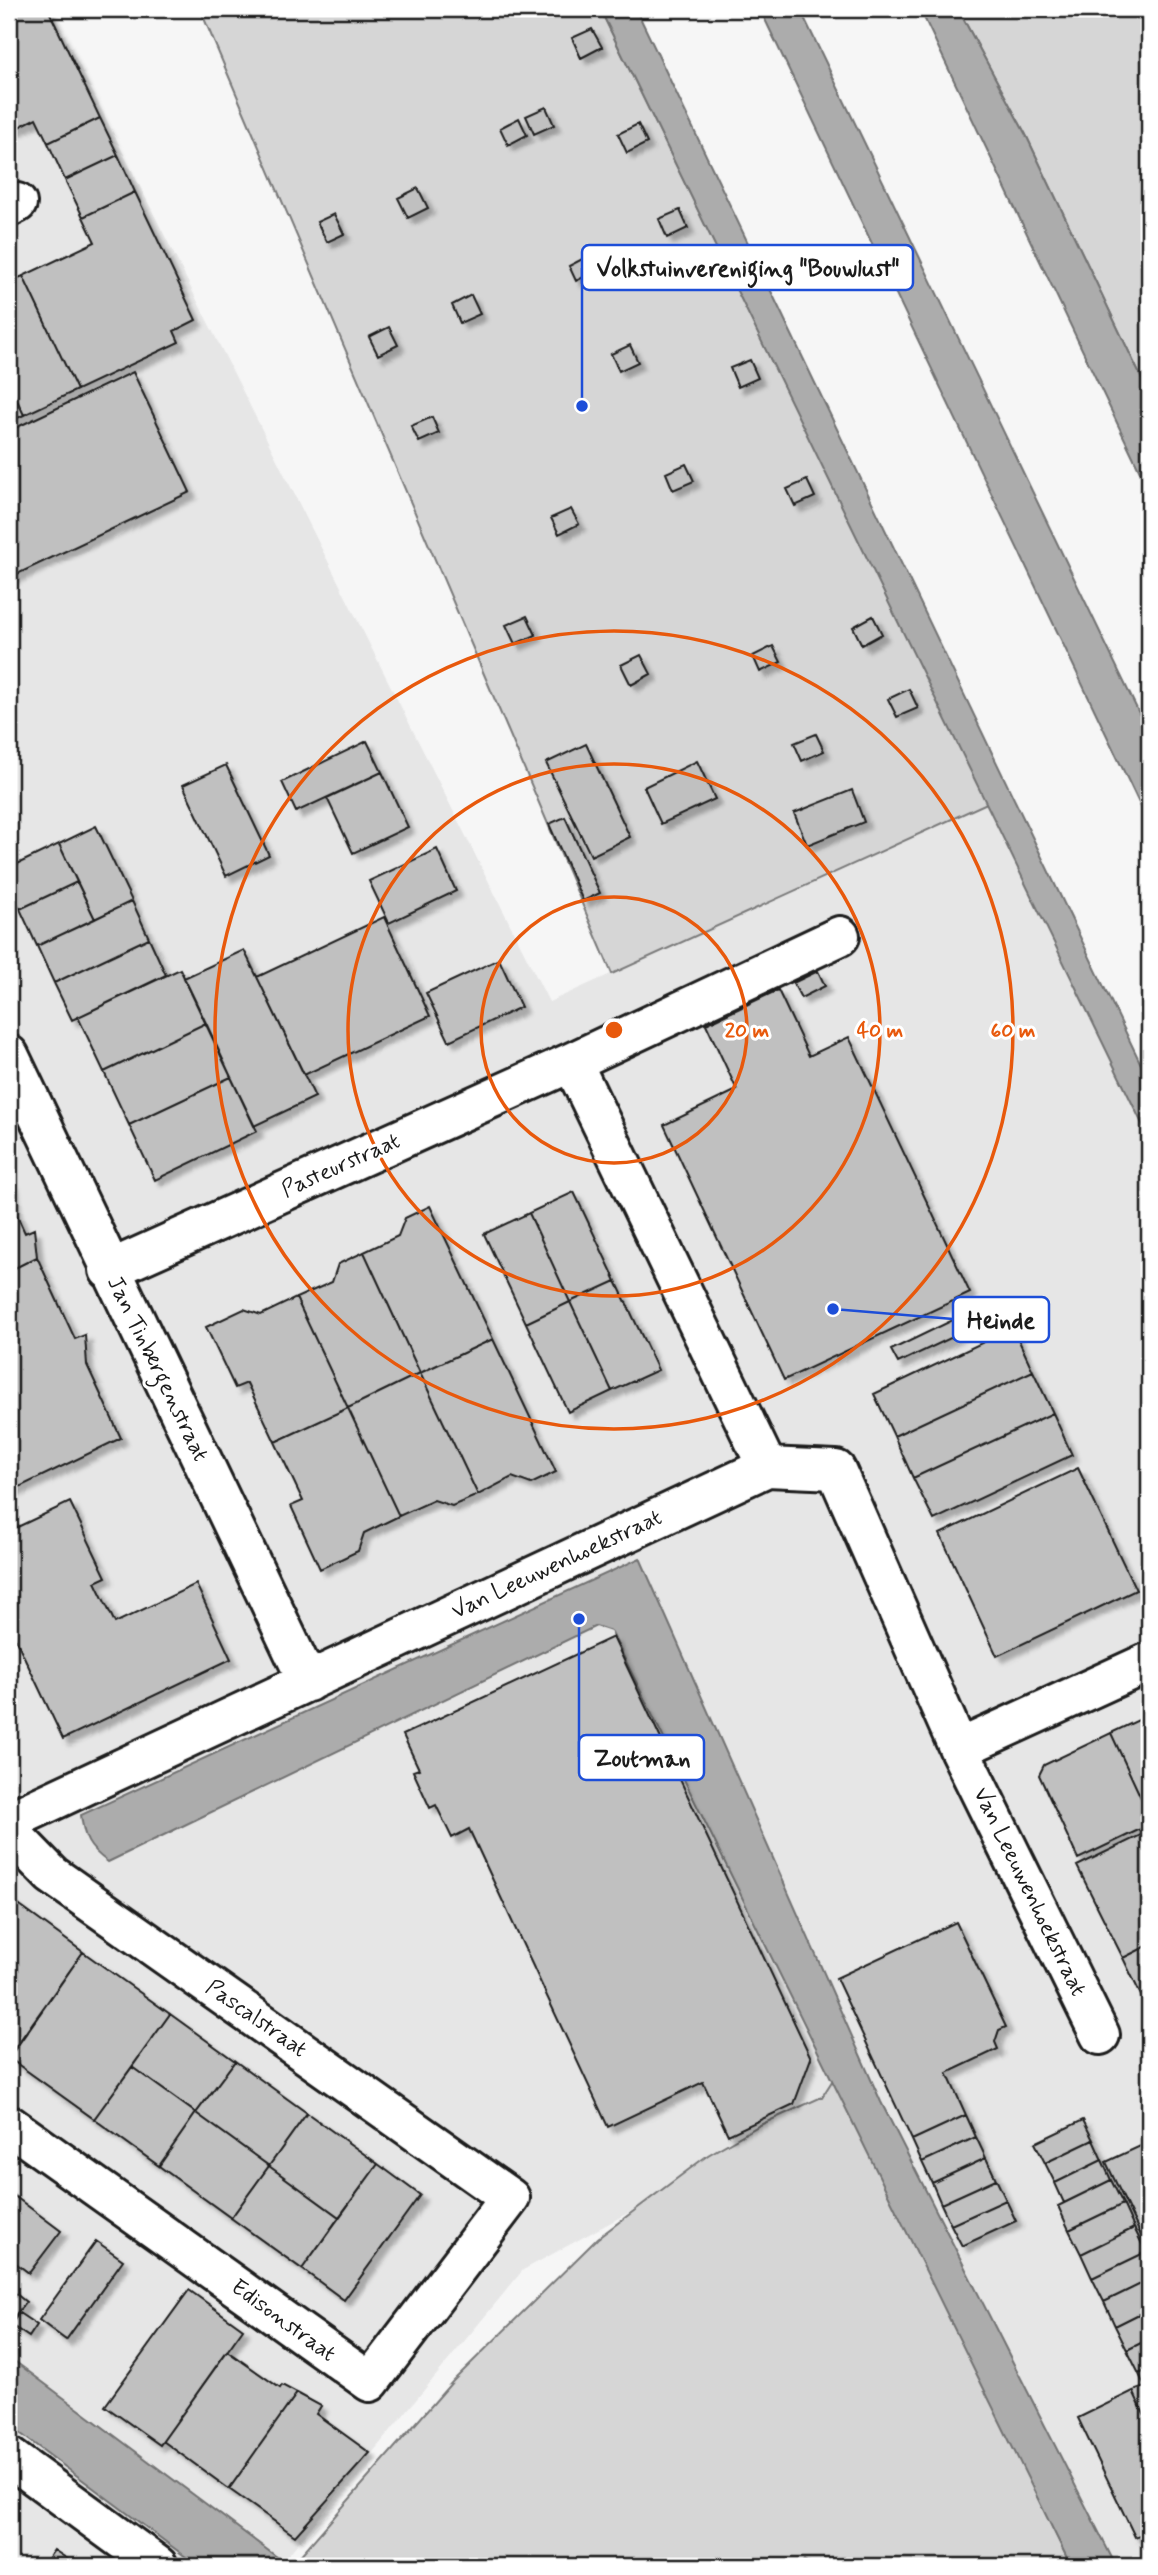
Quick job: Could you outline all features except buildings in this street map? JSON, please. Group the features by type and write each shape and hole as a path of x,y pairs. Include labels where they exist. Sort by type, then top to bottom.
{"street":[{"name":"Pasteurstraat","path":"109,1270 572,1062 840,936"},
{"name":"Jan Tinbergenstraat","path":"9,1055 109,1270 308,1682"},
{"path":"572,1062 767,1467"},
{"name":"Van Leeuwenhoekstraat","path":"9,1821 767,1467 836,1470 958,1749 1100,2035"},
{"path":"958,1749 1149,1662"},
{"name":"Pascalstraat","path":"9,1831 52,1875 510,2198"},
{"name":"Edisonstraat","path":"9,2124 370,2382 510,2198"},
{"path":"9,2457 158,2566"}],"shaded area":[{"path":"9,9 51,9 549,1002 987,803 1149,1138 1149,2566 1106,2566 834,2101 523,2270 279,2566 9,2566"},
{"path":"200,9 600,9 987,803 612,974"},
{"path":"600,9 636,9 1149,1081 1149,1138"},
{"path":"760,9 800,9 1149,734 1149,824"},
{"path":"920,9 958,9 1026,135 1149,394 1149,490"},
{"path":"958,9 1149,9 1149,394 1026,135"},
{"path":"640,1558 881,2102 1116,2566 1071,2566 611,1631 596,1626 108,1862 88,1842 81,1815"},
{"path":"834,2078 1071,2566 814,2566 804,2560 800,2566 291,2566 453,2381 598,2238 708,2155 760,2125 822,2097"},
{"path":"9,2357 289,2566 198,2566 9,2425"}],"place":[{"name":"Volkstuinvereniging \"Bouwlust\"","path":"582,406"},
{"name":"Heinde","path":"833,1309"},
{"name":"Zoutman","path":"579,1619"}]}
